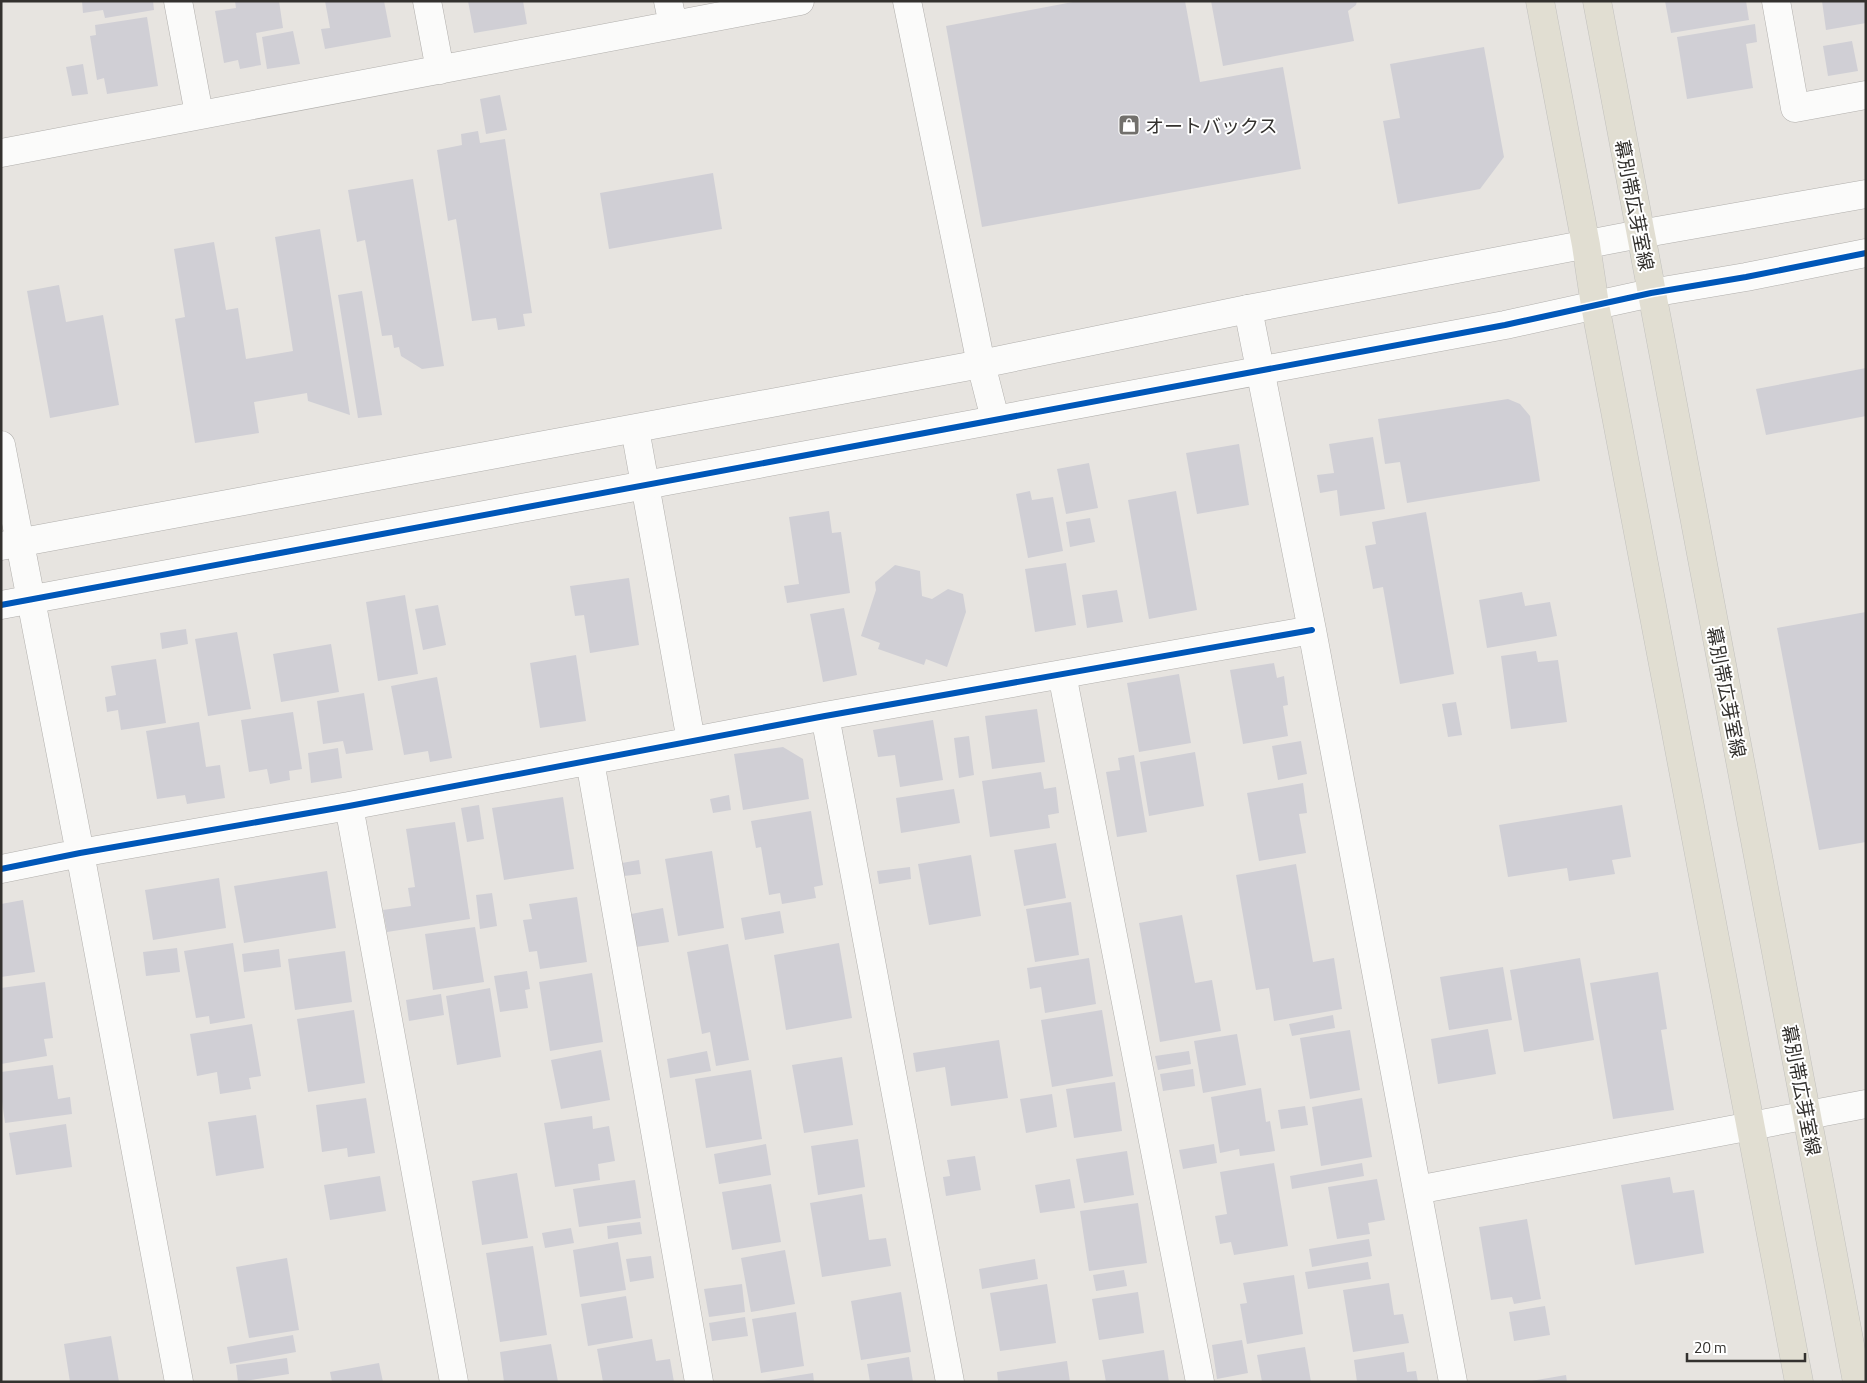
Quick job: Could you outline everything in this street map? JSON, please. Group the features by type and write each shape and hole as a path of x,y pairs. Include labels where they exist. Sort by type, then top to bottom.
{"main road":[{"path":"1540,1 1586,244 1595,305 1798,1382"},
{"name":"幕別帯広芽室線","path":"1597,1 1857,1382"}],"street":[{"path":"178,1 199,114"},
{"path":"427,1 440,70"},
{"path":"1,153 199,114 440,70 670,13 800,1"},
{"path":"907,1 981,364 995,419"},
{"path":"1776,1 1795,108 1866,95"},
{"path":"11,545 981,364 1248,309 1586,244 1866,194"},
{"path":"1,605 1495,326 1651,292 1746,277 1866,253"},
{"path":"1248,309 1312,630 1453,1382"},
{"path":"635,429 691,741"},
{"path":"1,445 11,545 31,600 179,1382"},
{"path":"1,869 80,853 349,806 824,716 1312,630"},
{"path":"1062,674 1200,1382"},
{"path":"824,716 950,1382"},
{"path":"590,761 699,1382"},
{"path":"349,806 454,1382"},
{"path":"1417,1190 1866,1104"}],"building":[{"path":"82,1 153,1 154,10 105,18 103,10 83,13"},
{"path":"235,1 279,1 283,28 256,33 261,65 240,69 238,60 224,63 215,11 236,8"},
{"path":"325,1 384,1 391,37 325,49 321,29 330,28"},
{"path":"468,1 523,1 527,24 474,33"},
{"name":"オートバックス","path":"1078,1 1185,1 1200,82 1283,67 1301,169 982,227 946,26"},
{"path":"1211,1 1357,1 1356,5 1348,11 1354,41 1223,66"},
{"path":"1665,1 1746,1 1749,20 1671,33"},
{"path":"1822,1 1866,1 1866,23 1826,30"},
{"path":"147,17 158,86 107,94 104,78 97,80 90,36 96,35 95,25"},
{"path":"1755,24 1757,42 1746,44 1753,88 1687,99 1677,37"},
{"path":"293,31 300,64 267,69 262,37"},
{"path":"1852,41 1858,71 1828,76 1823,46"},
{"path":"1484,47 1504,157 1480,189 1398,204 1383,121 1400,118 1390,64"},
{"path":"83,64 88,94 72,96 66,67"},
{"path":"500,95 507,130 486,134 480,99"},
{"path":"478,131 480,143 505,139 532,313 523,314 525,326 498,330 496,318 472,321 456,219 448,221 437,150 462,145 461,134"},
{"path":"713,173 722,229 609,249 600,193"},
{"path":"413,179 444,366 422,369 401,356 399,347 394,348 392,335 382,336 365,240 357,242 348,190"},
{"path":"320,229 350,415 308,401 307,393 254,402 259,433 195,443 175,319 185,317 174,249 214,242 226,310 238,308 246,359 293,351 275,237"},
{"path":"59,285 66,322 103,315 119,405 50,418 27,291"},
{"path":"362,291 382,415 358,418 338,295"},
{"path":"1866,368 1866,416 1766,435 1756,389"},
{"path":"1508,399 1520,404 1530,416 1540,481 1407,503 1400,462 1385,464 1378,419"},
{"path":"1373,437 1385,509 1340,516 1337,490 1320,493 1317,475 1334,473 1329,444"},
{"path":"1239,444 1249,505 1197,514 1186,453"},
{"path":"1089,463 1098,508 1066,514 1057,469"},
{"path":"1030,491 1032,500 1053,497 1063,551 1028,558 1016,494"},
{"path":"1176,491 1197,610 1149,619 1128,500"},
{"path":"829,511 832,533 841,532 850,593 787,603 784,586 799,584 789,517"},
{"path":"1426,512 1454,674 1400,684 1383,587 1373,589 1365,546 1376,544 1372,522"},
{"path":"1090,518 1095,542 1070,547 1066,522"},
{"path":"1066,563 1076,625 1035,632 1025,569"},
{"path":"895,565 920,571 922,596 932,599 948,589 963,594 966,612 947,667 926,659 924,665 878,649 880,643 861,636 876,590 875,582"},
{"path":"629,578 639,645 590,653 584,615 575,616 570,586"},
{"path":"1117,590 1123,622 1087,628 1082,595"},
{"path":"1522,592 1525,606 1550,602 1557,636 1487,648 1479,600"},
{"path":"405,595 418,674 378,681 366,602"},
{"path":"438,605 446,645 423,650 415,609"},
{"path":"844,608 857,675 823,682 810,614"},
{"path":"1866,612 1866,842 1819,850 1777,628"},
{"path":"186,629 188,644 162,649 160,633"},
{"path":"237,632 251,709 208,716 195,639"},
{"path":"331,644 339,692 281,702 273,654"},
{"path":"1536,651 1538,662 1558,660 1567,722 1511,729 1501,656"},
{"path":"576,655 586,721 540,728 530,663"},
{"path":"156,659 166,723 121,730 118,710 107,712 105,697 116,695 111,666"},
{"path":"1274,663 1277,678 1284,676 1288,705 1283,706 1288,736 1243,744 1230,670"},
{"path":"1179,674 1191,743 1139,752 1127,683"},
{"path":"437,677 452,758 430,762 428,751 404,755 391,686"},
{"path":"364,693 373,750 346,754 343,741 323,744 317,701"},
{"path":"1456,702 1462,735 1448,737 1442,704"},
{"path":"1037,709 1045,762 992,769 985,716"},
{"path":"293,712 302,769 289,771 290,780 270,784 267,769 249,772 241,720"},
{"path":"933,720 943,780 900,787 895,755 878,757 873,730"},
{"path":"199,722 206,767 220,765 225,798 187,804 185,795 157,799 146,731"},
{"path":"969,736 974,775 959,778 954,738"},
{"path":"1301,741 1307,774 1278,780 1272,746"},
{"path":"783,747 803,759 809,799 743,810 734,754"},
{"path":"338,748 342,778 311,783 308,753"},
{"path":"1195,752 1204,806 1149,816 1140,762"},
{"path":"1134,755 1147,832 1117,837 1106,772 1120,770 1118,758"},
{"path":"1041,772 1044,789 1056,787 1059,813 1048,815 1050,828 990,837 982,781"},
{"path":"1303,783 1307,813 1299,814 1306,853 1259,861 1247,793"},
{"path":"954,789 960,823 901,833 896,798"},
{"path":"729,795 731,810 713,813 710,799"},
{"path":"563,797 574,869 504,880 492,808"},
{"path":"479,805 484,839 467,842 461,808"},
{"path":"1622,805 1631,857 1612,860 1615,874 1569,881 1567,868 1508,877 1499,825"},
{"path":"811,811 823,885 814,887 816,898 782,904 780,893 769,895 761,847 756,848 751,821"},
{"path":"455,822 470,919 387,932 383,910 411,906 408,888 415,887 406,829"},
{"path":"1056,843 1066,898 1024,906 1014,850"},
{"path":"712,851 724,928 678,936 665,859"},
{"path":"971,855 981,916 929,925 918,864"},
{"path":"639,860 641,874 624,876 622,863"},
{"path":"1296,864 1313,962 1334,958 1342,1009 1274,1021 1269,988 1256,990 1236,875"},
{"path":"910,867 911,879 879,884 877,871"},
{"path":"327,871 336,928 244,943 234,886"},
{"path":"219,878 226,928 153,940 145,890"},
{"path":"492,893 497,926 480,929 476,895"},
{"path":"577,897 587,962 540,969 537,951 529,952 523,920 532,919 529,904"},
{"path":"23,900 35,972 1,977 1,904"},
{"path":"1071,902 1079,955 1035,962 1026,909"},
{"path":"663,908 669,942 636,947 631,914"},
{"path":"780,911 784,933 745,940 741,918"},
{"path":"1182,915 1195,983 1212,980 1221,1031 1160,1042 1139,923"},
{"path":"475,927 484,982 433,990 425,934"},
{"path":"233,943 245,1018 210,1024 209,1016 196,1018 184,951"},
{"path":"839,943 852,1018 786,1030 774,955"},
{"path":"728,944 749,1060 716,1066 710,1032 702,1034 687,952"},
{"path":"177,948 180,972 146,976 143,952"},
{"path":"279,949 281,967 244,972 242,954"},
{"path":"345,951 352,1002 295,1010 288,959"},
{"path":"1089,958 1096,1004 1045,1013 1041,987 1030,989 1027,968"},
{"path":"1580,958 1594,1040 1524,1052 1510,970"},
{"path":"1503,967 1512,1020 1449,1030 1440,977"},
{"path":"527,971 530,989 525,990 528,1008 500,1012 494,976"},
{"path":"1658,972 1667,1029 1661,1030 1674,1110 1613,1119 1590,983"},
{"path":"592,973 603,1042 550,1051 539,982"},
{"path":"45,982 53,1038 44,1039 47,1056 1,1064 1,988"},
{"path":"490,988 501,1057 457,1065 446,996"},
{"path":"441,994 444,1015 409,1021 406,1000"},
{"path":"354,1010 365,1083 308,1092 297,1019"},
{"path":"1102,1010 1113,1076 1052,1087 1041,1020"},
{"path":"1333,1015 1335,1028 1292,1036 1289,1024"},
{"path":"252,1024 261,1076 249,1078 251,1089 220,1094 217,1072 197,1076 190,1034"},
{"path":"1488,1029 1496,1074 1438,1084 1431,1039"},
{"path":"1350,1030 1360,1090 1310,1099 1300,1038"},
{"path":"1237,1034 1246,1085 1203,1093 1194,1041"},
{"path":"999,1040 1008,1098 951,1106 945,1067 916,1072 913,1053"},
{"path":"601,1050 610,1100 561,1109 551,1060"},
{"path":"707,1051 711,1071 670,1078 667,1059"},
{"path":"1189,1051 1191,1064 1158,1070 1155,1056"},
{"path":"842,1057 853,1125 804,1133 792,1065"},
{"path":"53,1065 58,1099 70,1097 72,1114 5,1123 1,1094 1,1072"},
{"path":"1193,1069 1195,1086 1163,1091 1160,1074"},
{"path":"751,1070 762,1139 706,1148 695,1079"},
{"path":"1115,1082 1122,1131 1074,1138 1066,1089"},
{"path":"1261,1088 1266,1122 1270,1121 1275,1151 1240,1156 1239,1149 1220,1153 1211,1097"},
{"path":"1052,1094 1057,1127 1026,1133 1020,1099"},
{"path":"366,1098 375,1153 348,1157 347,1148 322,1152 316,1105"},
{"path":"1362,1098 1372,1157 1321,1166 1312,1107"},
{"path":"1305,1106 1308,1125 1281,1129 1278,1110"},
{"path":"256,1115 264,1168 216,1176 208,1122"},
{"path":"592,1116 593,1129 609,1126 615,1161 598,1164 600,1180 555,1187 544,1123"},
{"path":"66,1124 72,1167 16,1175 9,1133"},
{"path":"858,1139 865,1187 818,1195 811,1146"},
{"path":"766,1144 771,1175 719,1184 714,1154"},
{"path":"1214,1144 1217,1163 1183,1169 1179,1150"},
{"path":"1127,1151 1134,1195 1084,1203 1076,1159"},
{"path":"975,1156 981,1190 946,1196 943,1177 950,1176 947,1160"},
{"path":"1274,1163 1288,1246 1234,1255 1231,1242 1220,1244 1215,1216 1227,1214 1220,1172"},
{"path":"1362,1163 1364,1176 1292,1189 1290,1176"},
{"path":"517,1173 528,1238 482,1245 472,1181"},
{"path":"380,1176 386,1211 330,1220 324,1185"},
{"path":"1670,1177 1673,1193 1694,1190 1704,1253 1635,1265 1621,1185"},
{"path":"1070,1179 1075,1208 1040,1213 1035,1185"},
{"path":"1377,1179 1385,1220 1368,1223 1370,1234 1337,1239 1328,1187"},
{"path":"635,1180 641,1218 579,1227 573,1189"},
{"path":"771,1184 781,1242 732,1250 722,1192"},
{"path":"862,1194 869,1240 886,1238 891,1266 822,1277 810,1203"},
{"path":"1138,1203 1147,1263 1089,1271 1080,1211"},
{"path":"1527,1219 1541,1299 1514,1304 1512,1297 1491,1300 1479,1227"},
{"path":"640,1222 642,1234 608,1239 607,1226"},
{"path":"571,1228 574,1243 545,1248 542,1233"},
{"path":"1369,1239 1372,1256 1312,1267 1309,1249"},
{"path":"618,1242 626,1290 580,1297 573,1250"},
{"path":"533,1246 547,1335 500,1342 486,1253"},
{"path":"785,1250 795,1304 751,1312 741,1258"},
{"path":"651,1256 654,1278 630,1282 626,1259"},
{"path":"287,1258 299,1330 249,1338 236,1267"},
{"path":"1035,1259 1038,1279 982,1289 979,1269"},
{"path":"1368,1262 1371,1279 1308,1289 1305,1272"},
{"path":"1124,1270 1127,1286 1096,1291 1093,1275"},
{"path":"1294,1275 1303,1334 1247,1344 1240,1304 1247,1303 1243,1283"},
{"path":"1389,1283 1394,1315 1403,1314 1409,1343 1353,1352 1343,1290"},
{"path":"742,1284 745,1312 709,1317 704,1289"},
{"path":"1047,1284 1056,1343 1000,1351 990,1293"},
{"path":"901,1292 911,1352 861,1360 851,1301"},
{"path":"1138,1292 1144,1333 1099,1340 1092,1299"},
{"path":"626,1296 633,1338 588,1346 581,1304"},
{"path":"1545,1306 1550,1335 1514,1341 1509,1312"},
{"path":"796,1312 804,1366 761,1373 752,1319"},
{"path":"745,1317 748,1336 712,1341 709,1323"},
{"path":"293,1335 296,1352 230,1364 227,1347"},
{"path":"111,1336 119,1382 70,1382 64,1344"},
{"path":"652,1339 656,1361 670,1359 674,1382 603,1382 597,1349"},
{"path":"1242,1340 1248,1373 1217,1379 1212,1345"},
{"path":"551,1344 558,1382 504,1382 500,1352"},
{"path":"1305,1347 1311,1382 1262,1382 1257,1355"},
{"path":"1164,1350 1169,1382 1106,1382 1102,1360"},
{"path":"1404,1352 1407,1372 1416,1371 1418,1382 1357,1382 1354,1360"},
{"path":"909,1357 913,1382 870,1382 867,1364"},
{"path":"287,1358 289,1374 238,1382 236,1365"},
{"path":"1067,1361 1070,1382 998,1382 997,1372"},
{"path":"379,1363 383,1382 332,1382 330,1372"},
{"path":"813,1373 814,1382 763,1382 763,1381"},
{"path":"1566,1375 1567,1382 1531,1382 1531,1381"}],"cycle path":[{"path":"1,605 1505,325 1651,293 1746,277 1866,253"},
{"path":"1,869 80,853 349,806 825,716 1312,630"}],"place":[{"name":"オートバックス","path":"1129,125"}]}
